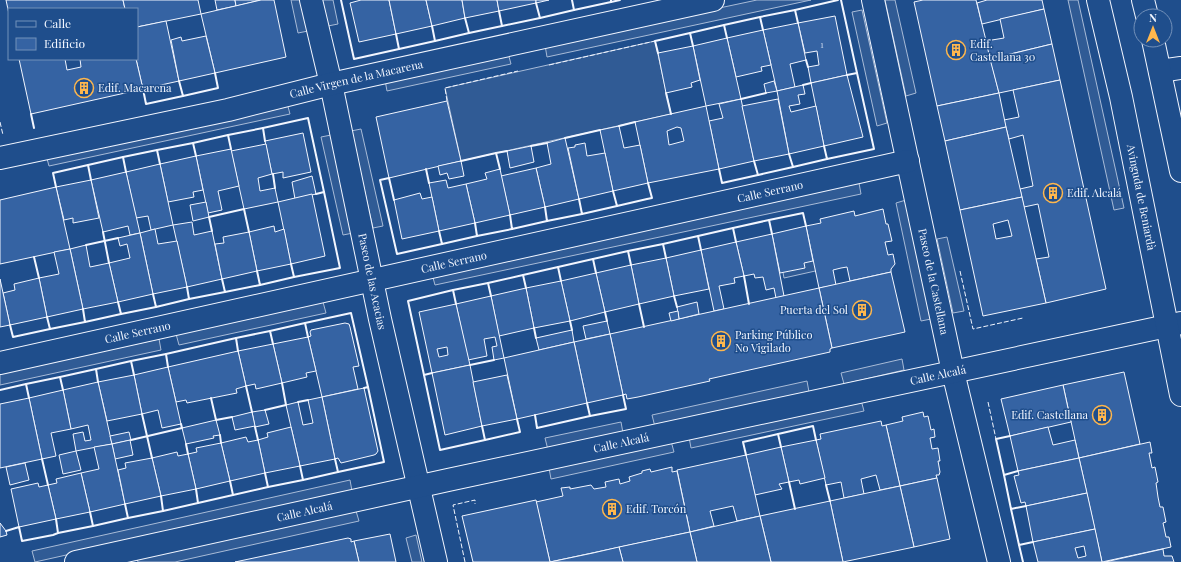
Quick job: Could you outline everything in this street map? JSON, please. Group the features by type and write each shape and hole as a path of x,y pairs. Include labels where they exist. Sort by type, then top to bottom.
{"street":[{"name":"Paseo de las Acacias","path":"311,0 331,84 372,280 436,562"},
{"name":"Calle Virgen de la Macarena","path":"0,158 228,110 331,84 713,0"},
{"name":"Paseo de la Castellana","path":"873,0 953,372 999,562"},
{"name":"Avinguda de Beniardà","path":"1098,0 1174,324 1181,395"},
{"path":"1158,48 1171,69 1181,171"},
{"name":"Calle Serrano","path":"0,363 908,161"},
{"name":"Calle Alcalá","path":"76,562 1174,324"}],"shaded area":[{"path":"291,0 302,0 308,31 298,33"},
{"path":"322,0 333,0 338,24 328,26"},
{"path":"757,0 811,0 547,57 545,45"},
{"path":"885,0 895,0 916,93 906,96"},
{"path":"1068,0 1078,0 1124,208 1114,210"},
{"path":"862,10 887,123 877,126 852,12"},
{"path":"655,41 671,114 461,161 445,88"},
{"path":"508,53 511,64 387,91 385,80"},
{"path":"287,103 290,114 49,166 46,155"},
{"path":"361,129 383,226 373,228 351,131"},
{"path":"331,135 353,233 343,235 321,137"},
{"path":"859,183 861,194 435,285 432,274"},
{"path":"906,200 931,319 921,321 896,203"},
{"path":"947,237 964,311 953,313 937,239"},
{"path":"858,250 860,261 784,278 782,267"},
{"path":"323,302 326,313 179,345 176,334"},
{"path":"159,339 161,350 0,385 0,373"},
{"path":"902,359 904,370 844,384 841,373"},
{"path":"807,381 809,392 655,427 652,415"},
{"path":"861,400 864,411 691,448 689,437"},
{"path":"621,422 623,433 548,450 545,438"},
{"path":"671,441 674,452 551,479 549,468"},
{"path":"350,480 352,491 35,562 32,551"},
{"path":"356,511 359,521 175,562 138,562 137,559"},
{"path":"416,535 422,562 412,562 406,538"}],"building":[{"path":"6,0 123,0 125,8 8,8 8,9"},
{"path":"123,0 198,0 201,14 138,27 138,8 125,8"},
{"path":"215,0 235,0 236,6 217,10"},
{"path":"235,0 261,0 236,6"},
{"path":"261,0 274,0 286,57 215,73 201,14"},
{"path":"361,0 389,0 396,34 359,42 350,3"},
{"path":"389,0 426,0 432,26 396,34"},
{"path":"426,0 462,0 465,18 432,26"},
{"path":"462,0 497,0 499,11 465,18"},
{"path":"497,0 536,0 536,3 499,11"},
{"path":"536,0 549,0 536,3"},
{"name":"Edif. Castellana 30","path":"923,0 976,0 999,93 937,106 914,2"},
{"path":"987,0 1042,0 1044,9 982,24 977,3"},
{"path":"1044,9 1052,44 990,59 986,41 1004,38 1000,19"},
{"path":"835,16 847,75 811,83 808,67 819,65 817,51 805,53 798,23"},
{"path":"166,21 179,81 143,89 136,60 138,60 138,27"},
{"path":"798,23 806,60 790,64 795,87 777,91 763,30"},
{"path":"763,30 771,65 761,67 762,71 736,77 727,38"},
{"path":"206,36 215,73 179,81 171,40 181,37 182,41"},
{"path":"727,38 741,99 706,106 693,46"},
{"path":"1052,44 1060,80 999,93 990,59"},
{"path":"693,46 700,80 691,83 692,87 666,93 658,53"},
{"name":"Edif. Macarena","path":"19,60 65,60 67,70 81,67 80,60 136,60 143,89 31,114"},
{"path":"847,75 863,137 824,146 811,83"},
{"name":"Edif. Alcalá","path":"1060,80 1106,289 1046,303 1036,259 1049,257 1038,204 1024,207 1020,189 1033,186 1023,135 1009,139 1004,120 1019,117 1013,90"},
{"path":"774,81 777,91 766,93 764,84"},
{"path":"803,85 805,94 798,95 800,104 789,106 791,112 816,106 824,146 789,154 777,91"},
{"path":"999,93 1006,127 945,141 937,106"},
{"path":"741,99 754,161 719,169 709,121 723,118 719,104"},
{"path":"778,99 789,154 754,161 742,106"},
{"path":"447,101 461,161 389,178 376,117"},
{"path":"706,106 719,169 648,183 635,122","holes":["677,127 681,128 684,141 669,145 667,131"]},
{"path":"619,126 624,148 640,145 648,183 613,191 600,130"},
{"path":"1006,127 1022,197 960,210 945,141"},
{"path":"303,133 311,172 283,178 283,172 272,174 265,141"},
{"path":"565,138 579,199 545,207 536,168 551,164 547,143"},
{"path":"585,143 587,156 605,153 613,191 579,199 568,148"},
{"path":"266,144 272,174 258,178 260,191 275,188 278,202 244,209 231,151"},
{"path":"531,146 534,162 510,168 507,151"},
{"path":"231,149 239,186 218,191 222,210 208,213 196,156"},
{"path":"196,156 203,190 193,192 194,197 168,202 160,164"},
{"path":"461,161 464,176 449,179 447,173 440,175 438,166"},
{"path":"160,164 173,225 151,230 148,216 136,218 126,172"},
{"path":"536,168 545,207 510,215 501,176"},
{"path":"500,169 510,215 475,223 466,184 487,179 485,173"},
{"path":"126,172 140,233 130,235 128,226 103,232 91,180"},
{"path":"312,176 316,194 295,199 292,182"},
{"path":"91,180 99,218 73,223 73,218 64,220 56,187"},
{"path":"446,180 448,188 466,184 475,223 439,231 429,183"},
{"path":"56,187 70,249 0,264 0,200"},
{"path":"420,193 422,199 432,197 439,231 402,239 394,200"},
{"path":"312,194 325,256 291,264 278,202"},
{"path":"1022,197 1046,303 983,316 960,210","holes":["1008,220 1012,236 996,239 993,224"]},
{"path":"206,202 209,217 193,221 190,205"},
{"path":"883,209 892,241 885,242 888,255 893,254 895,264 891,269 891,272 850,281 847,267 841,268 833,270 836,285 819,288 806,226 821,223 820,219 854,211 855,216"},
{"path":"192,222 194,235 212,231 222,279 187,287 173,225"},
{"path":"274,226 275,232 284,229 291,264 257,271 249,232"},
{"path":"806,226 813,261 804,263 805,268 780,273 772,234"},
{"path":"155,229 158,244 177,241 187,287 153,294 140,233"},
{"path":"249,232 257,271 222,279 215,244 224,243 223,237"},
{"path":"140,233 153,294 118,302 109,263 130,258 127,244 120,246 118,238"},
{"path":"772,234 784,296 776,298 774,288 766,290 763,277 755,278 754,274 744,276 736,242"},
{"path":"736,242 744,276 734,278 735,283 719,286 724,309 714,311 701,250"},
{"path":"86,245 90,267 109,263 118,302 83,309 70,249"},
{"path":"70,249 83,309 47,317 39,278 59,274 54,252"},
{"path":"701,250 709,289 674,296 666,258"},
{"path":"666,258 674,296 639,304 631,265"},
{"path":"631,265 639,304 605,312 596,273"},
{"name":"Puerta del Sol","path":"891,272 905,332 832,348 819,288"},
{"path":"596,273 605,312 570,321 561,281"},
{"path":"39,278 47,317 10,325 3,293 15,290 14,284"},
{"path":"0,279 10,325 0,327"},
{"path":"561,281 570,321 534,328 526,288"},
{"path":"526,288 534,328 499,336 491,296"},
{"name":"Parking Público No Vigilado","path":"819,288 832,348 830,349 830,352 709,379 710,381 638,397 627,399 626,394 623,395 610,334"},
{"path":"491,296 504,358 494,360 492,347 497,346 495,337 484,339 487,356 468,360 456,304"},
{"path":"697,302 699,314 679,319 677,307"},
{"path":"456,304 470,365 432,373 419,312","holes":["447,347 448,355 439,357 437,349"]},
{"path":"678,311 679,319 671,321 669,313"},
{"path":"607,321 610,334 586,339 583,326"},
{"path":"345,323 349,324 350,327 359,366 353,367 358,389 322,397 308,337 311,336 311,330"},
{"path":"572,330 574,342 539,350 536,338"},
{"path":"610,334 623,395 587,403 574,342"},
{"path":"308,337 316,371 306,373 307,377 282,383 273,344"},
{"path":"574,342 587,403 517,419 504,358"},
{"path":"273,344 282,383 256,389 255,384 246,386 238,351"},
{"path":"238,351 246,386 236,389 237,393 187,403 186,400 176,402 168,367"},
{"path":"470,365 482,426 445,435 432,373"},
{"path":"168,367 181,424 162,428 158,410 142,414 134,375"},
{"name":"Edif. Castellana","path":"1124,372 1140,444 1079,458 1063,385"},
{"path":"134,375 142,414 107,421 98,382"},
{"path":"507,375 517,419 482,426 473,382"},
{"path":"98,382 112,444 76,451 73,434 83,432 85,441 91,440 88,425 71,429 63,390"},
{"path":"1063,385 1071,422 1010,436 1001,399"},
{"path":"364,388 378,451 374,455 341,463 338,458 335,459 322,397"},
{"path":"63,390 71,429 51,433 56,456 42,459 29,398"},
{"path":"322,397 335,459 300,466 286,405 298,402 303,425 313,423 308,400"},
{"path":"29,398 42,459 0,468 0,404"},
{"path":"265,410 269,424 255,427 252,412"},
{"path":"252,412 255,426 235,430 232,417"},
{"path":"923,412 924,417 928,416 931,430 934,429 935,437 930,438 932,449 938,448 940,472 939,475 936,475 937,478 900,486 886,425 903,421 902,417"},
{"path":"216,420 220,435 213,436 214,438 186,444 182,428"},
{"path":"881,421 882,426 886,425 900,486 880,490 876,475 861,479 864,494 844,498 841,482 826,485 816,440 821,439 820,434"},
{"path":"291,427 300,466 265,473 258,440 268,437 267,433"},
{"path":"1048,427 1053,445 1075,440 1079,458 1018,471 1010,436"},
{"path":"129,432 131,440 112,444 110,436"},
{"path":"246,437 248,442 258,440 265,473 230,481 221,443"},
{"path":"130,440 133,455 115,459 112,444"},
{"path":"816,440 825,478 800,484 799,480 789,482 781,447"},
{"path":"1150,442 1152,453 1149,453 1152,468 1155,467 1160,507 1163,507 1166,522 1163,523 1166,537 1169,537 1171,547 1102,562 1079,458"},
{"path":"221,443 230,481 196,489 188,454 197,452 196,448"},
{"path":"112,444 125,504 90,512 81,473 99,469 94,447"},
{"path":"781,447 789,482 779,484 782,489 755,495 746,455"},
{"path":"76,451 81,470 63,474 59,455"},
{"path":"177,452 178,456 188,454 196,489 161,496 152,458"},
{"path":"746,455 760,516 737,521 733,506 710,511 714,526 690,532 677,470"},
{"path":"152,458 161,496 125,504 118,470 126,468 125,463"},
{"path":"1079,458 1087,493 1026,506 1025,502 1021,503 1014,476 1019,475 1018,471"},
{"path":"25,463 29,480 10,485 6,467"},
{"name":"Edif. Torcón","path":"672,467 672,472 677,471 690,532 550,562 536,502 563,496 561,488 570,487 570,489 591,485 594,489 606,487 605,482 619,479 620,484 630,481 629,477 642,473 642,471 650,469 651,472"},
{"path":"81,473 90,512 56,519 48,485 57,483 56,479"},
{"path":"937,478 950,539 914,547 900,486"},
{"path":"38,483 39,487 48,485 56,519 19,527 11,489"},
{"path":"900,486 914,547 843,562 830,501"},
{"path":"1087,493 1095,529 1033,542 1026,506"},
{"path":"536,500 550,562 473,562 462,516"},
{"path":"830,501 843,562 771,562 760,516"},
{"path":"760,516 771,562 697,562 690,532"},
{"path":"0,523 7,535 0,537"},
{"path":"1095,529 1102,562 1038,562 1033,542","holes":["1084,546 1086,556 1078,558 1075,548"]},
{"path":"690,532 697,562 623,562 619,547"},
{"path":"390,534 396,562 359,562 354,541"},
{"path":"348,538 351,539 351,542 354,541 359,562 235,562"},
{"path":"619,547 623,562 550,562 593,553"},
{"path":"1163,549 1164,556 1172,556 1174,562 1105,562"}],"fence":[{"path":"549,65 655,41"},
{"path":"447,101 445,88 518,71"},
{"path":"0,122 3,135"},
{"path":"960,271 973,329 1023,318"},
{"path":"988,402 996,439"},
{"path":"465,562 453,505 475,500 475,504"}],"wall":[{"path":"341,0 354,59 399,49 396,34"},
{"path":"540,18 574,10 572,0"},
{"path":"574,10 611,2 611,0"},
{"path":"611,2 620,0"},
{"path":"795,10 838,0"},
{"path":"841,0 857,73 847,75"},
{"path":"502,26 540,18 536,3"},
{"path":"760,17 795,10 798,23"},
{"path":"469,33 502,26 499,11"},
{"path":"724,25 760,17 763,30"},
{"path":"435,41 469,33 465,18"},
{"path":"690,33 724,25 727,38"},
{"path":"399,49 435,41 432,26"},
{"path":"658,53 655,41 690,33 693,46"},
{"path":"806,60 808,67"},
{"path":"179,81 183,96 218,88 215,73"},
{"path":"824,146 827,159 874,149 857,73"},
{"path":"803,85 811,83"},
{"path":"143,89 146,104 183,96"},
{"path":"666,93 671,114"},
{"path":"741,99 766,93"},
{"path":"31,114 34,128"},
{"path":"263,128 308,118 324,192 316,194"},
{"path":"619,126 635,122"},
{"path":"228,135 263,128 265,141"},
{"path":"565,138 600,130"},
{"path":"193,143 228,135 231,149"},
{"path":"157,150 193,143 196,156"},
{"path":"531,146 547,143"},
{"path":"123,157 157,150 160,164"},
{"path":"500,169 496,153 507,151"},
{"path":"461,161 496,153"},
{"path":"789,154 793,167 827,159"},
{"path":"88,165 123,157 126,172"},
{"path":"719,169 722,183 758,175 754,161"},
{"path":"56,187 53,173 88,165 91,180"},
{"path":"758,175 793,167"},
{"path":"426,169 429,183"},
{"path":"273,174 275,188"},
{"path":"394,200 389,178 380,180 397,254 442,244"},
{"path":"613,191 617,206 652,198 648,183"},
{"path":"291,264 294,277 340,268 324,192"},
{"path":"579,199 582,214 617,206"},
{"path":"545,207 547,221 582,214"},
{"path":"212,231 209,217 244,209 249,232"},
{"path":"769,220 803,213 806,226"},
{"path":"510,215 512,229 547,221"},
{"path":"733,228 769,220 772,234"},
{"path":"475,223 477,236 512,229"},
{"path":"698,236 733,228 736,242"},
{"path":"439,231 442,244 477,236"},
{"path":"103,232 109,263"},
{"path":"663,244 698,236 701,250"},
{"path":"86,245 118,238"},
{"path":"628,251 663,244 666,258"},
{"path":"593,259 628,251 631,265"},
{"path":"34,257 39,278"},
{"path":"558,267 593,259 596,273"},
{"path":"523,275 558,267 561,281"},
{"path":"257,271 260,285 294,277"},
{"path":"488,283 523,275 526,288"},
{"path":"744,276 749,304"},
{"path":"222,279 225,292 260,285"},
{"path":"453,290 488,283 491,296"},
{"path":"187,287 189,299 225,292"},
{"path":"424,375 408,301 453,290 456,304"},
{"path":"153,294 156,307 189,299"},
{"path":"674,296 677,307"},
{"path":"118,302 121,314 156,307"},
{"path":"639,304 644,327"},
{"path":"83,309 85,322 121,314"},
{"path":"605,312 607,321"},
{"path":"305,323 351,313 368,387"},
{"path":"47,317 50,329 85,322"},
{"path":"570,321 572,330"},
{"path":"270,331 305,323 308,337"},
{"path":"10,325 13,337 50,329"},
{"path":"534,328 536,338"},
{"path":"236,338 270,331 273,344"},
{"path":"166,354 236,338 238,351"},
{"path":"131,361 166,354 168,367"},
{"path":"470,365 494,360"},
{"path":"96,369 131,361 134,375"},
{"path":"60,377 96,369 98,382"},
{"path":"432,373 424,375 440,450 485,440 482,426"},
{"path":"26,384 60,377 63,390"},
{"path":"265,410 286,405 282,383"},
{"path":"0,390 26,384 29,398"},
{"path":"246,386 252,412"},
{"path":"338,472 384,462 368,387 364,388"},
{"path":"590,416 626,409 623,395"},
{"path":"211,398 216,420 232,417"},
{"path":"298,402 308,400"},
{"path":"535,415 537,428 590,416 587,403"},
{"path":"142,414 152,458"},
{"path":"485,440 520,432 517,419"},
{"path":"131,440 182,428 181,424"},
{"path":"781,447 778,434 813,426 816,440"},
{"path":"255,427 258,440"},
{"path":"746,455 743,442 778,434"},
{"path":"220,435 221,443"},
{"path":"1010,436 996,439 1004,475 1018,471"},
{"path":"186,444 188,454"},
{"path":"42,459 48,485"},
{"path":"303,480 338,472 335,459"},
{"path":"268,487 303,480 300,466"},
{"path":"233,495 268,487 265,473"},
{"path":"1004,475 1011,509 1026,506"},
{"path":"198,503 233,495 230,481"},
{"path":"789,482 795,509"},
{"path":"826,485 830,501"},
{"path":"163,511 198,503 196,489"},
{"path":"128,518 163,511 161,496"},
{"path":"93,526 128,518 125,504"},
{"path":"1011,509 1019,545 1033,542"},
{"path":"58,533 93,526 90,512"},
{"path":"6,531 19,527 22,541 53,535 58,533 56,519"},
{"path":"1019,545 1023,562"}],"place":[{"name":"Edif. Castellana 30","path":"956,50"},
{"name":"Edif. Macarena","path":"84,88"},
{"name":"Edif. Alcalá","path":"1053,193"},
{"name":"Puerta del Sol","path":"862,310"},
{"name":"Parking Público No Vigilado","path":"721,341"},
{"name":"Edif. Castellana","path":"1102,415"},
{"name":"Edif. Torcón","path":"612,509"}]}
